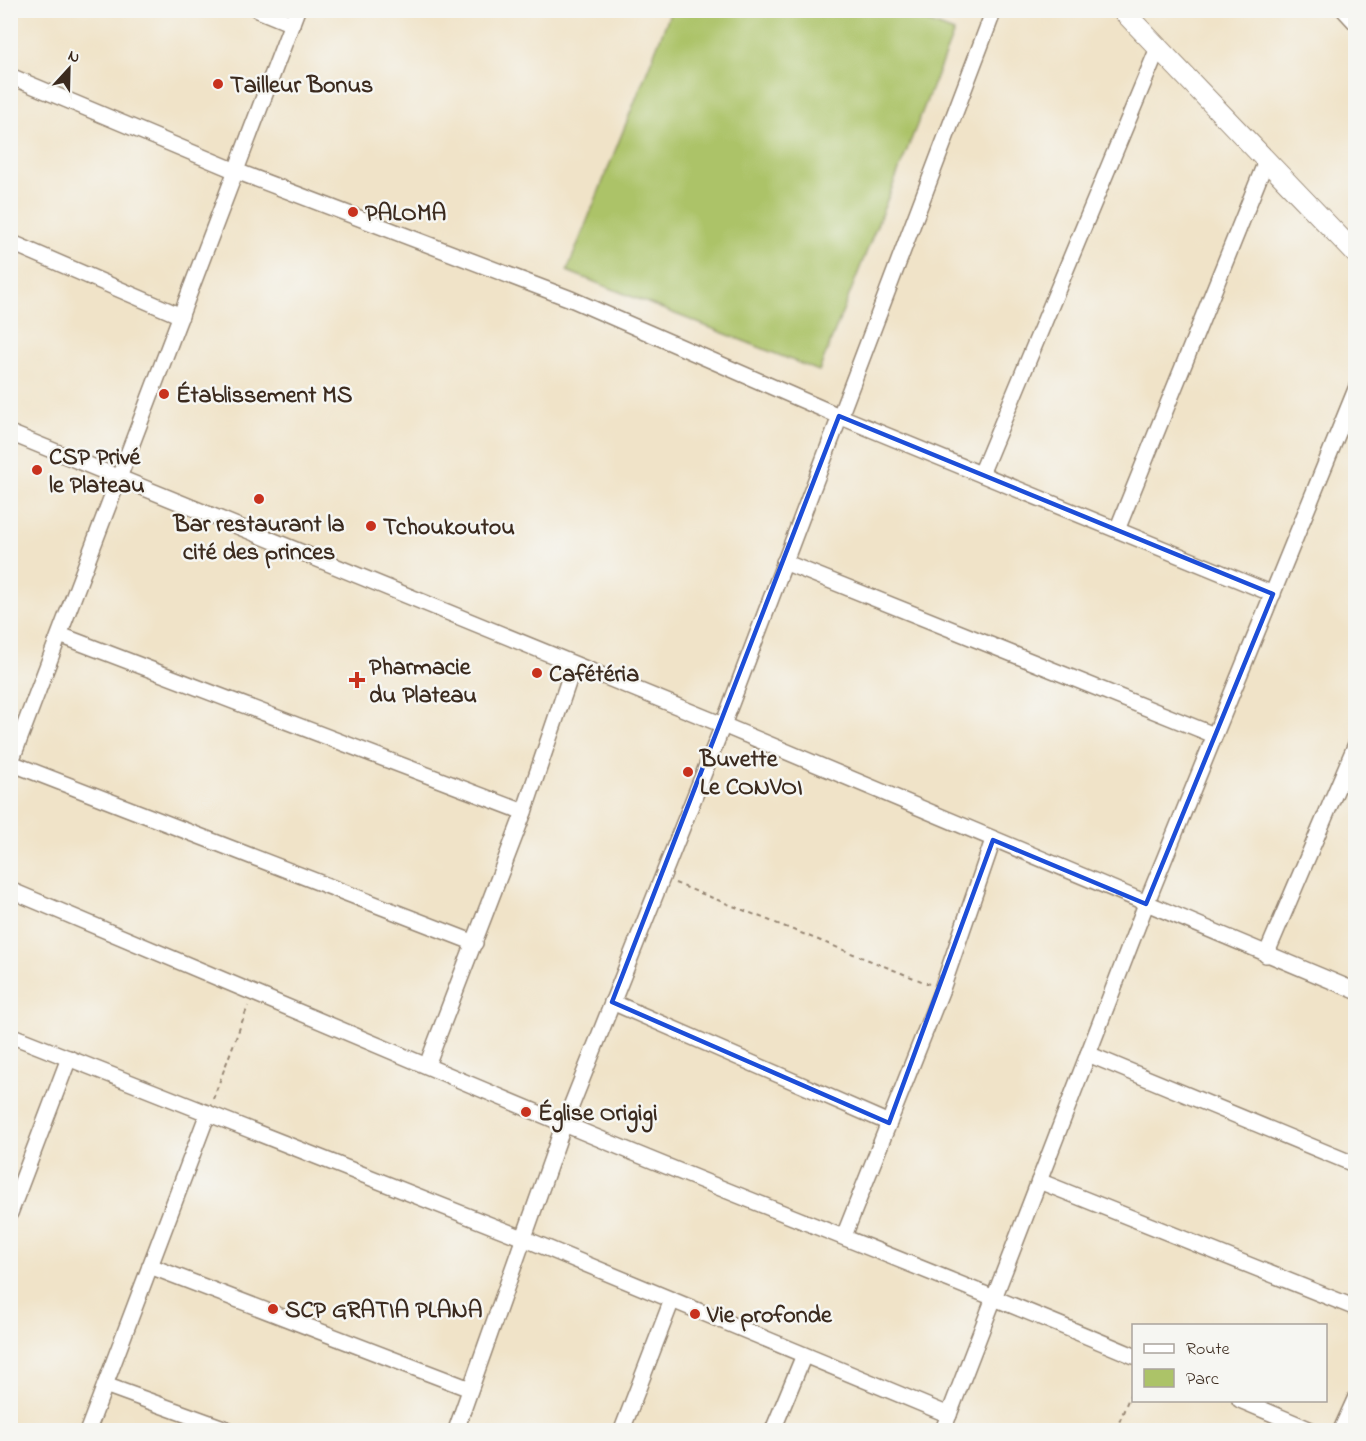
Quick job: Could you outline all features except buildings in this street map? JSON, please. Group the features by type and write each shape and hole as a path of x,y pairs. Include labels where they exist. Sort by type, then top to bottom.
{"street":[{"path":"258,10 295,17 11,764 475,943"},
{"path":"1122,10 1356,254"},
{"path":"1344,10 1356,23"},
{"path":"456,1431 564,1124 723,725 988,12"},
{"path":"981,474 1158,48"},
{"path":"10,76 236,171 571,299 839,416 1273,594"},
{"path":"1117,530 1266,161"},
{"path":"10,242 181,316"},
{"path":"943,1431 1146,904 1356,388"},
{"path":"10,433 723,725 1356,991"},
{"path":"784,562 1214,735"},
{"path":"60,635 524,812"},
{"path":"427,1065 524,812 574,665"},
{"path":"1266,955 1356,744"},
{"path":"844,1236 942,989 993,840"},
{"path":"10,890 254,991 564,1124 995,1297 1132,1355"},
{"path":"612,1002 889,1123"},
{"path":"10,1035 524,1238 949,1415"},
{"path":"1088,1054 1356,1165"},
{"path":"10,1213 69,1058"},
{"path":"88,1431 208,1113"},
{"path":"1039,1180 1356,1308"},
{"path":"150,1266 470,1389"},
{"path":"622,1431 672,1300"},
{"path":"773,1431 804,1355"},
{"path":"105,1386 229,1431"},
{"path":"1341,1431 1356,1397"},
{"path":"1242,1402 1311,1431"}],"path":[{"path":"662,877 942,989"},
{"path":"208,1113 254,991"},
{"path":"1116,1431 1132,1390"}],"highlighted area":[{"path":"839,416 1273,594 1146,904 993,840 889,1123 612,1002"}],"green space":[{"path":"671,11 900,11 954,32 819,371 567,271"}],"place":[{"name":"Tailleur Bonus","path":"218,84"},
{"name":"PALOMA","path":"353,212"},
{"name":"Établissement MS","path":"164,394"},
{"name":"CSP Privé le Plateau","path":"37,470"},
{"name":"Bar restaurant la cité des princes","path":"259,499"},
{"name":"Tchoukoutou","path":"371,526"},
{"name":"Cafétéria","path":"537,673"},
{"name":"Pharmacie du Plateau","path":"357,680"},
{"name":"Buvette Le CONVOI","path":"688,772"},
{"name":"Église Origigi","path":"526,1112"},
{"name":"SCP GRATIA PLANA","path":"273,1309"},
{"name":"Vie profonde","path":"695,1314"}]}
